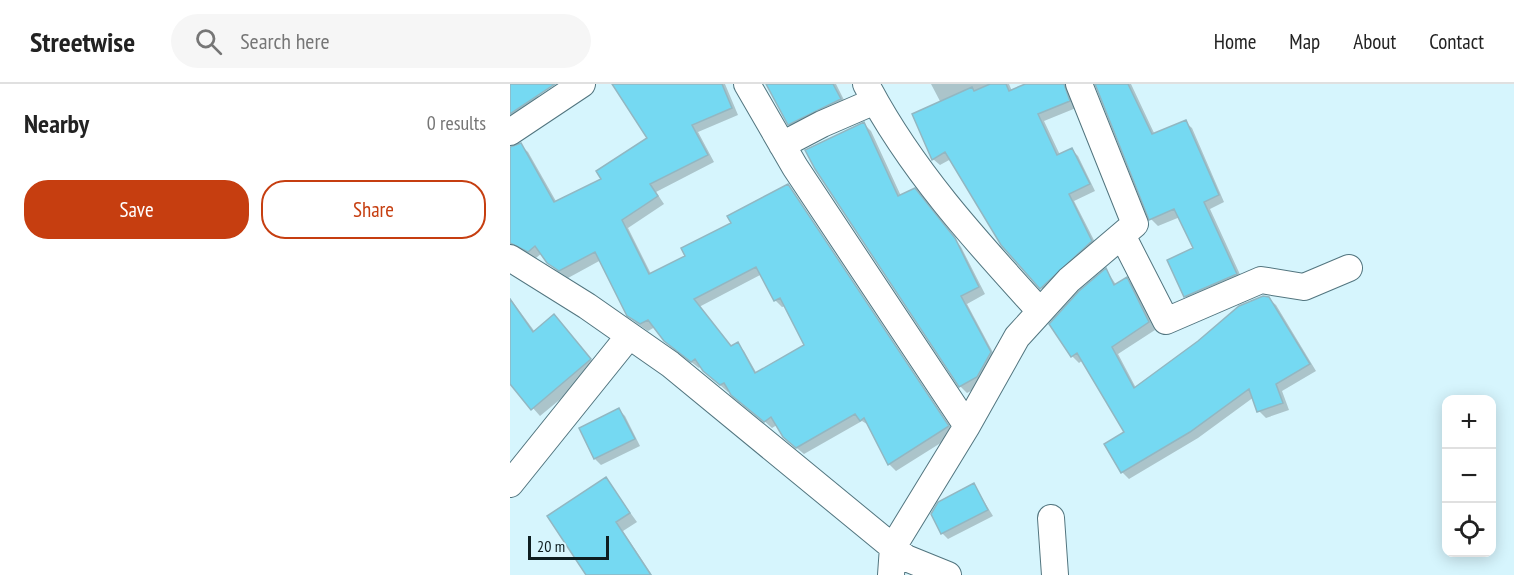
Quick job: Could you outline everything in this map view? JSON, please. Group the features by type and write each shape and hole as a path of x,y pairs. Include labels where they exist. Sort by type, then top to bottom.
{"street":[{"path":"510,132 582,84"},
{"path":"747,84 782,145 967,426"},
{"path":"891,575 893,548 967,426 1017,337 1069,279 1135,224 1079,84"},
{"path":"782,145 822,124 871,92 888,126 960,224 1040,311"},
{"path":"1122,235 1166,321 1261,280 1304,287 1349,268"},
{"path":"510,258 587,306 670,364 906,558 948,575"},
{"path":"510,484 630,336"},
{"path":"1051,518 1055,575"}],"building":[{"path":"510,84 555,84 510,114"},
{"path":"612,84 722,84 732,108 692,125 708,155 650,184 658,196 622,220 649,274 685,256 681,248 731,223 727,216 788,184 949,426 888,465 864,418 860,421 855,414 796,448 783,437 771,417 764,422 731,395 724,383 720,385 703,371 695,359 691,362 664,341 648,320 640,324 627,316 595,252 559,271 547,263 535,246 528,252 510,243 510,147 521,143 554,202 601,179 596,171 647,138","holes":["756,267 774,301 780,298 804,345 755,373 738,342 731,346 694,299"]},
{"path":"766,84 833,84 841,99 788,125"},
{"path":"990,84 1006,84 1009,91 1025,84 1064,84 1070,101 1038,114 1057,155 1072,148 1090,184 1069,194 1092,241 1040,289 1001,245 945,152 932,160 912,114 972,87 974,91"},
{"path":"1095,84 1128,84 1152,134 1186,120 1219,195 1204,202 1237,274 1184,297 1167,260 1193,248 1174,209 1149,220"},
{"path":"864,122 898,196 915,188 955,238 979,287 961,296 991,352 977,377 959,387 815,169 805,150"},
{"path":"1106,268 1114,285 1127,277 1149,322 1112,347 1134,388 1198,341 1239,306 1263,296 1269,297 1310,364 1276,384 1283,403 1257,412 1249,389 1190,432 1121,473 1104,444 1124,432 1077,353 1071,357 1049,324 1079,291"},
{"path":"510,299 533,332 554,314 591,359 531,410 510,384"},
{"path":"619,408 635,439 594,459 579,428"},
{"path":"606,477 630,513 616,522 651,575 586,575 547,516"},
{"path":"974,483 988,510 941,534 931,514 938,502"}]}
